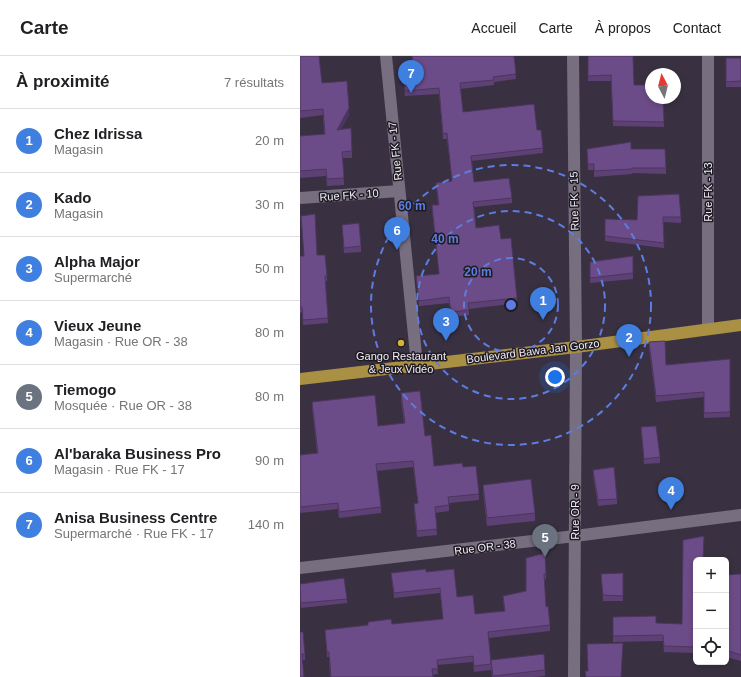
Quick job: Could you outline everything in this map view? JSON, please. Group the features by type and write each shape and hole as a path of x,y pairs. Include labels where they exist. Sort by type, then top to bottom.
{"main road":[{"name":"Boulevard Bawa Jan Gorzo","path":"300,380 576,347 741,325"}],"street":[{"name":"Rue FK - 17","path":"386,56 417,365"},
{"name":"Rue FK - 15","path":"573,56 576,347"},
{"name":"Rue FK - 13","path":"708,56 708,329"},
{"name":"Rue FK - 10","path":"300,198 399,191"},
{"name":"Rue OR - 9","path":"574,677 576,347"},
{"name":"Rue OR - 38","path":"300,568 741,515"}],"building":[{"path":"300,56 319,56 322,83 347,81 349,108 337,130 351,128 352,151 342,152 344,178 327,179 326,169 300,171 300,136 325,134 323,109 300,111"},
{"path":"412,56 514,56 516,74 493,77 494,80 460,83 463,112 534,104 537,130 541,130 543,148 471,156 474,182 509,178 512,198 473,202 476,228 499,225 501,239 511,238 517,298 468,303 469,310 451,312 449,297 419,301 416,276 439,274 432,205 439,205 436,183 452,181 447,133 443,134 439,88 405,91 403,67 413,66"},
{"path":"588,56 633,56 634,85 645,85 645,104 663,104 664,122 613,121 611,75 588,76"},
{"path":"726,58 741,58 741,81 726,82"},
{"path":"631,142 631,149 665,149 666,168 632,168 594,171 594,164 588,164 587,149"},
{"path":"679,194 681,217 663,217 664,243 605,236 605,219 637,220 638,196"},
{"path":"315,214 317,255 325,255 328,318 303,320 302,307 300,307 300,256 304,256 301,216"},
{"path":"359,223 361,246 344,248 342,225"},
{"path":"633,256 633,273 590,278 590,262"},
{"path":"665,341 666,365 730,359 730,412 704,413 704,392 656,396 649,342"},
{"path":"420,391 425,436 431,435 434,466 462,463 463,467 476,466 479,494 448,497 449,505 435,507 437,529 417,531 414,504 418,503 413,461 376,464 381,507 339,512 338,503 300,507 300,455 318,453 312,402 375,395 378,426 405,423 401,393"},
{"path":"656,426 660,457 644,459 641,427"},
{"path":"614,467 617,499 598,500 593,470"},
{"path":"531,479 535,513 487,518 483,485"},
{"path":"704,536 703,557 693,557 693,647 664,646 663,635 613,636 613,617 656,616 656,623 682,624 683,540"},
{"path":"545,553 546,574 544,574 546,607 548,606 550,625 488,632 491,664 474,666 473,656 437,660 438,669 432,669 433,677 331,677 325,630 368,625 368,622 391,619 392,624 443,619 440,588 394,593 391,573 426,569 426,572 454,569 457,597 473,595 475,614 505,611 503,596 526,591 526,558"},
{"path":"623,573 623,596 603,595 601,574"},
{"path":"741,574 741,655 729,651 729,575"},
{"path":"344,578 347,599 301,603 300,584"},
{"path":"300,632 303,632 305,654 302,654 304,677 300,677"},
{"path":"623,643 621,677 586,677 585,671 588,671 587,644"},
{"path":"544,654 545,670 493,676 491,660"}],"place":[{"name":"Anisa Business Centre","path":"411,93"},
{"name":"Al'baraka Business Pro","path":"397,250"},
{"name":"Chez Idrissa","path":"543,320"},
{"name":"Alpha Major","path":"446,341"},
{"name":"Gango Restaurant & Jeux Vidéo","path":"401,343"},
{"name":"Kado","path":"629,357"},
{"name":"Vieux Jeune","path":"671,510"},
{"name":"Tiemogo","path":"545,557"}]}
